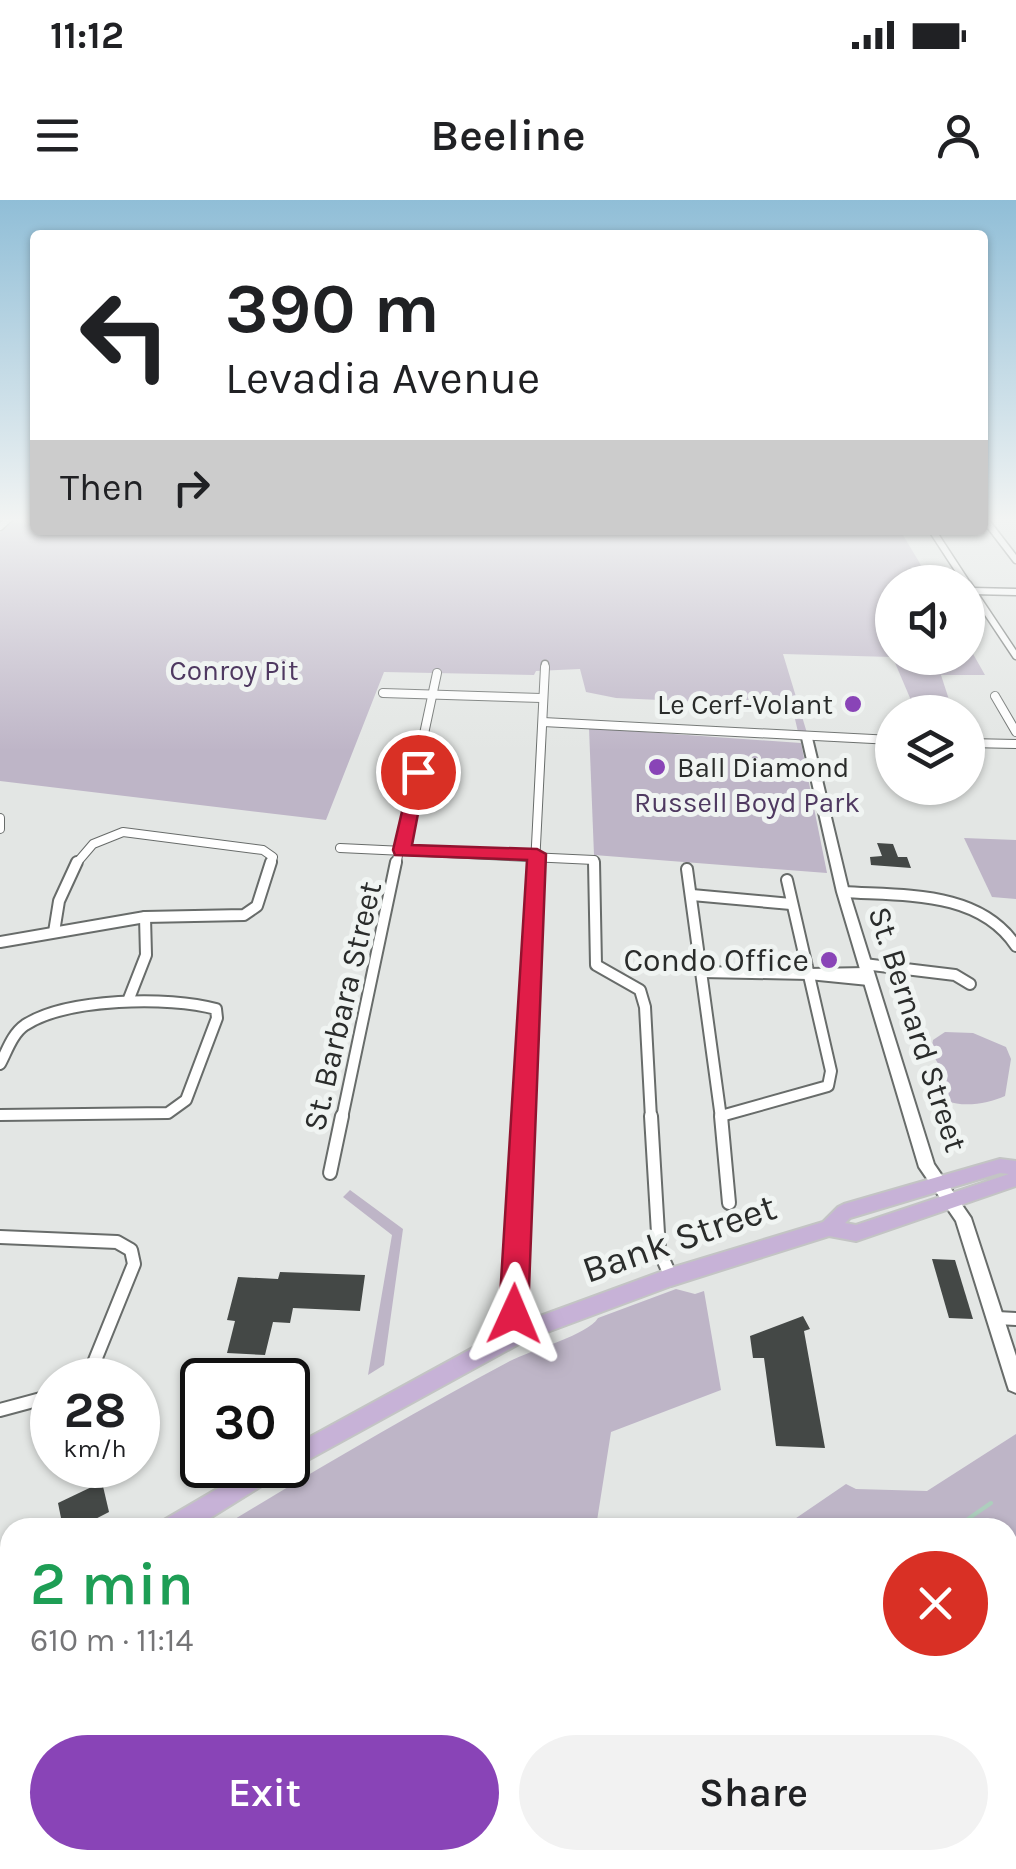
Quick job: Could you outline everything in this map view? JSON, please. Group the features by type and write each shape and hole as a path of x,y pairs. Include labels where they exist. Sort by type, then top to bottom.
{"main road":[{"name":"Bank Street","path":"830,1228 844,1212 1000,1166 1016,1168"},
{"name":"Bank Street","path":"310,1448 520,1333 671,1277 830,1228 856,1233 1016,1179"},
{"path":"189,1518 239,1488"}],"street":[{"path":"985,610 1016,656"},
{"path":"520,1333 512,1306 545,664"},
{"name":"St. Barbara Street","path":"330,1173 437,673"},
{"path":"383,693 541,698"},
{"path":"995,696 1016,732"},
{"path":"543,722 875,740"},
{"name":"St. Bernard Street","path":"806,738 843,892 927,1167 963,1218 1006,1319 1016,1384"},
{"path":"985,743 1016,744"},
{"path":"0,818 0,829"},
{"path":"0,942 145,917 249,913 257,906 273,857 264,850 122,832 108,834 97,841 61,887 54,932"},
{"path":"340,848 537,854 594,860 596,965 640,990 646,1006 658,1250 671,1277"},
{"path":"687,869 729,1202"},
{"path":"721,1116 828,1086 831,1071 787,880"},
{"path":"843,892 961,904 1014,934 1016,946"},
{"path":"692,895 791,904"},
{"path":"128,1001 146,955 145,917"},
{"path":"702,972 955,974 970,984"},
{"path":"0,1064 25,1026 128,1001 202,1003 216,1009 217,1018 205,1051 179,1109 168,1114 0,1115"},
{"path":"0,1237 117,1242 131,1250 134,1264 96,1358"},
{"path":"0,1410 30,1402"}],"green space":[{"name":"Conroy Pit","path":"0,595 875,595 875,657 783,654 807,733 798,732 792,706 616,698 586,692 580,669 536,671 534,675 384,672 326,820 0,781"},
{"path":"900,675 941,675 947,695 909,695"},
{"name":"Russell Boyd Park","path":"589,728 801,743 827,873 594,855"},
{"path":"964,838 1016,840 1016,899 992,897"},
{"path":"945,1032 973,1033 1006,1047 1011,1059 1005,1096 977,1104 947,1101 941,1069 931,1051 933,1040"},
{"path":"350,1190 403,1229 384,1365 368,1375 392,1235 343,1197"},
{"path":"676,1289 695,1294 704,1291 721,1390 611,1432 597,1518 237,1518 288,1488 310,1488 310,1475 365,1442 510,1361 598,1318"},
{"path":"1016,1434 1016,1518 796,1518 846,1484 856,1489 927,1491"}],"building":[{"path":"877,843 893,844 898,857 907,857 911,868 871,865 870,857 882,856"},
{"path":"932,1259 955,1260 973,1319 949,1318"},
{"path":"280,1272 365,1275 360,1311 293,1308 290,1323 273,1322 265,1355 227,1353 235,1321 227,1320 238,1277 278,1279"},
{"path":"803,1316 810,1329 804,1331 825,1448 776,1446 764,1358 753,1358 750,1336"},
{"path":"89,1488 103,1488 109,1512 97,1518 61,1518 58,1503"}],"waterway":[{"path":"969,1518 991,1503"}],"place":[{"name":"Le Cerf-Volant","path":"853,704"},
{"name":"Ball Diamond","path":"657,767"},
{"name":"Condo Office","path":"829,960"}],"route":[{"path":"418,772 402,850 537,854 514,1314"}]}
